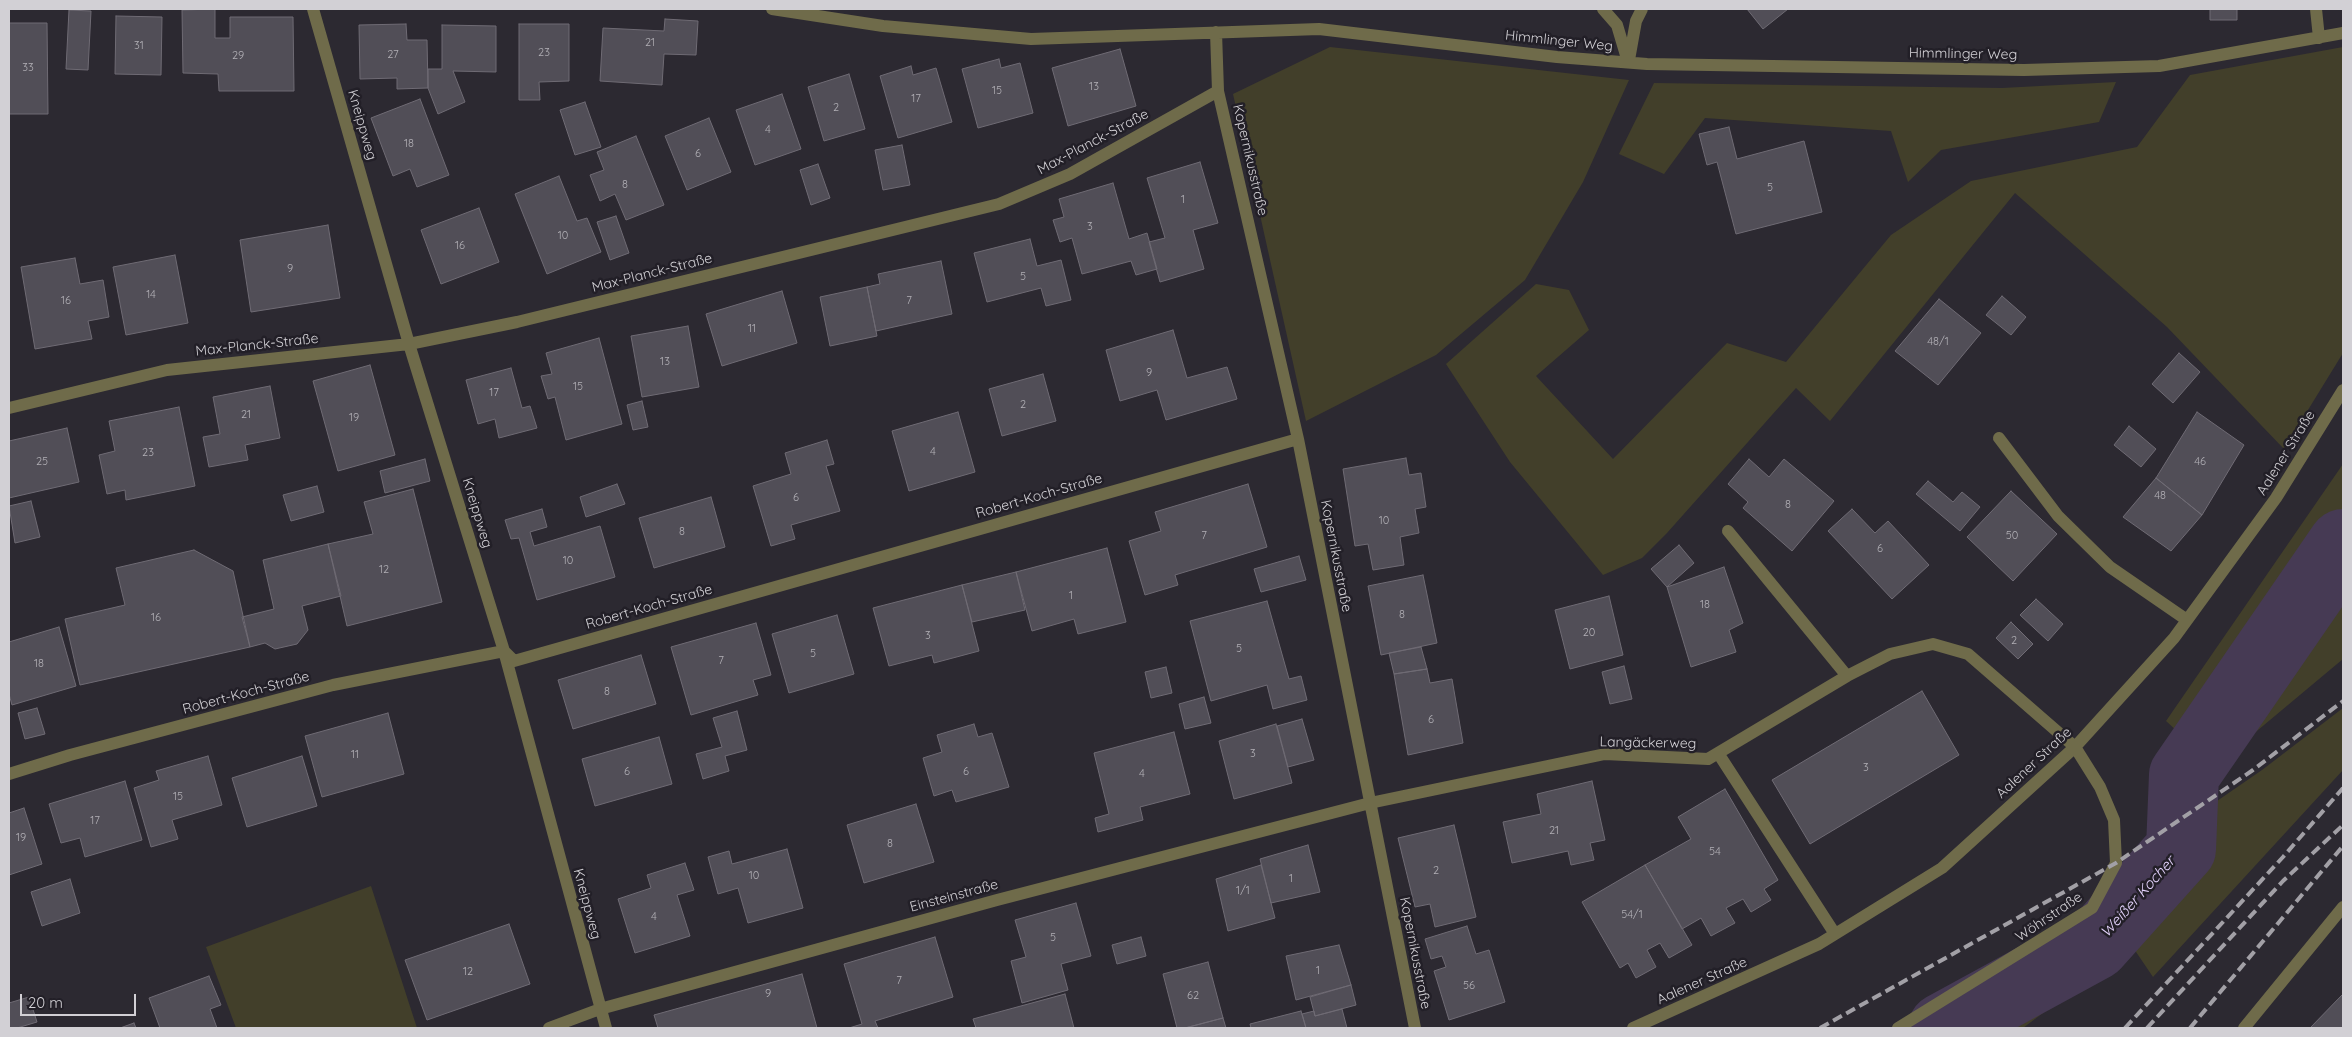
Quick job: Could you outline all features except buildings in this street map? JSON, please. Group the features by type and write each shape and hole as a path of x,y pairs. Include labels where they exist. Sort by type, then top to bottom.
{"street":[{"name":"Kneippweg","path":"314,9 409,344 504,650 606,1028"},
{"name":"Himmlinger Weg","path":"772,9 883,26 1032,39 1319,29 1557,57 1628,62 2024,70 2159,66 2343,33"},
{"path":"1603,9 1617,26 1628,62"},
{"path":"1628,62 1636,21 1642,9"},
{"path":"2316,9 2319,38"},
{"path":"1216,32 1218,91"},
{"name":"Max-Planck-Straße","path":"9,408 167,370 409,344 527,319 999,204 1070,174 1218,91"},
{"name":"Kopernikusstraße","path":"1218,91 1298,439 1415,1028"},
{"name":"Aalener Straße","path":"1633,1028 1819,944 1942,868 2076,747 2174,638 2276,498 2343,390"},
{"path":"1999,438 2058,516 2110,567 2187,620"},
{"name":"Robert-Koch-Straße","path":"9,774 70,755 333,685 504,650 514,660 1298,439"},
{"path":"1728,531 1847,676"},
{"name":"Langäckerweg","path":"1370,803 1605,754 1708,759 1847,676 1890,654 1933,644 1968,654 2076,747"},
{"name":"Wöhrstraße","path":"1898,1028 2092,908 2116,863 2114,820 2100,787 2076,747"},
{"path":"1718,753 1835,934"},
{"name":"Einsteinstraße","path":"549,1028 600,1009 997,900 1370,803"},
{"path":"2244,1028 2343,907"}],"shaded area":[{"path":"1330,47 1629,80 1583,182 1525,280 1436,355 1306,421 1233,94"},
{"path":"2343,47 2343,353 2284,449 2167,327 2015,193 1830,421 1796,388 1667,533 1642,558 1603,575 1510,462 1446,364 1536,284 1569,290 1589,330 1536,376 1613,459 1727,343 1786,362 1891,235 1971,181 2137,147 2190,75"},
{"path":"2116,82 2099,122 1941,150 1908,182 1891,131 1705,118 1664,174 1619,154 1654,83 2002,88"},
{"path":"2343,464 2343,659 2215,766 2166,721"},
{"path":"2343,708 2343,770 2153,977 2132,946 2023,1028 1927,1028 1970,1006 2025,964 2088,924 2127,863 2262,770"},
{"path":"371,886 417,1028 236,1028 206,947"}],"waterway":[{"name":"Weißer Kocher","path":"1943,1028 2095,945 2181,849 2184,775 2343,544"}],"railway":[{"path":"1820,1028 2116,863 2253,770 2343,701"},
{"path":"2125,1028 2283,857 2343,788"},
{"path":"2147,1028 2283,881 2343,825"},
{"path":"2190,1028 2343,846"}]}
